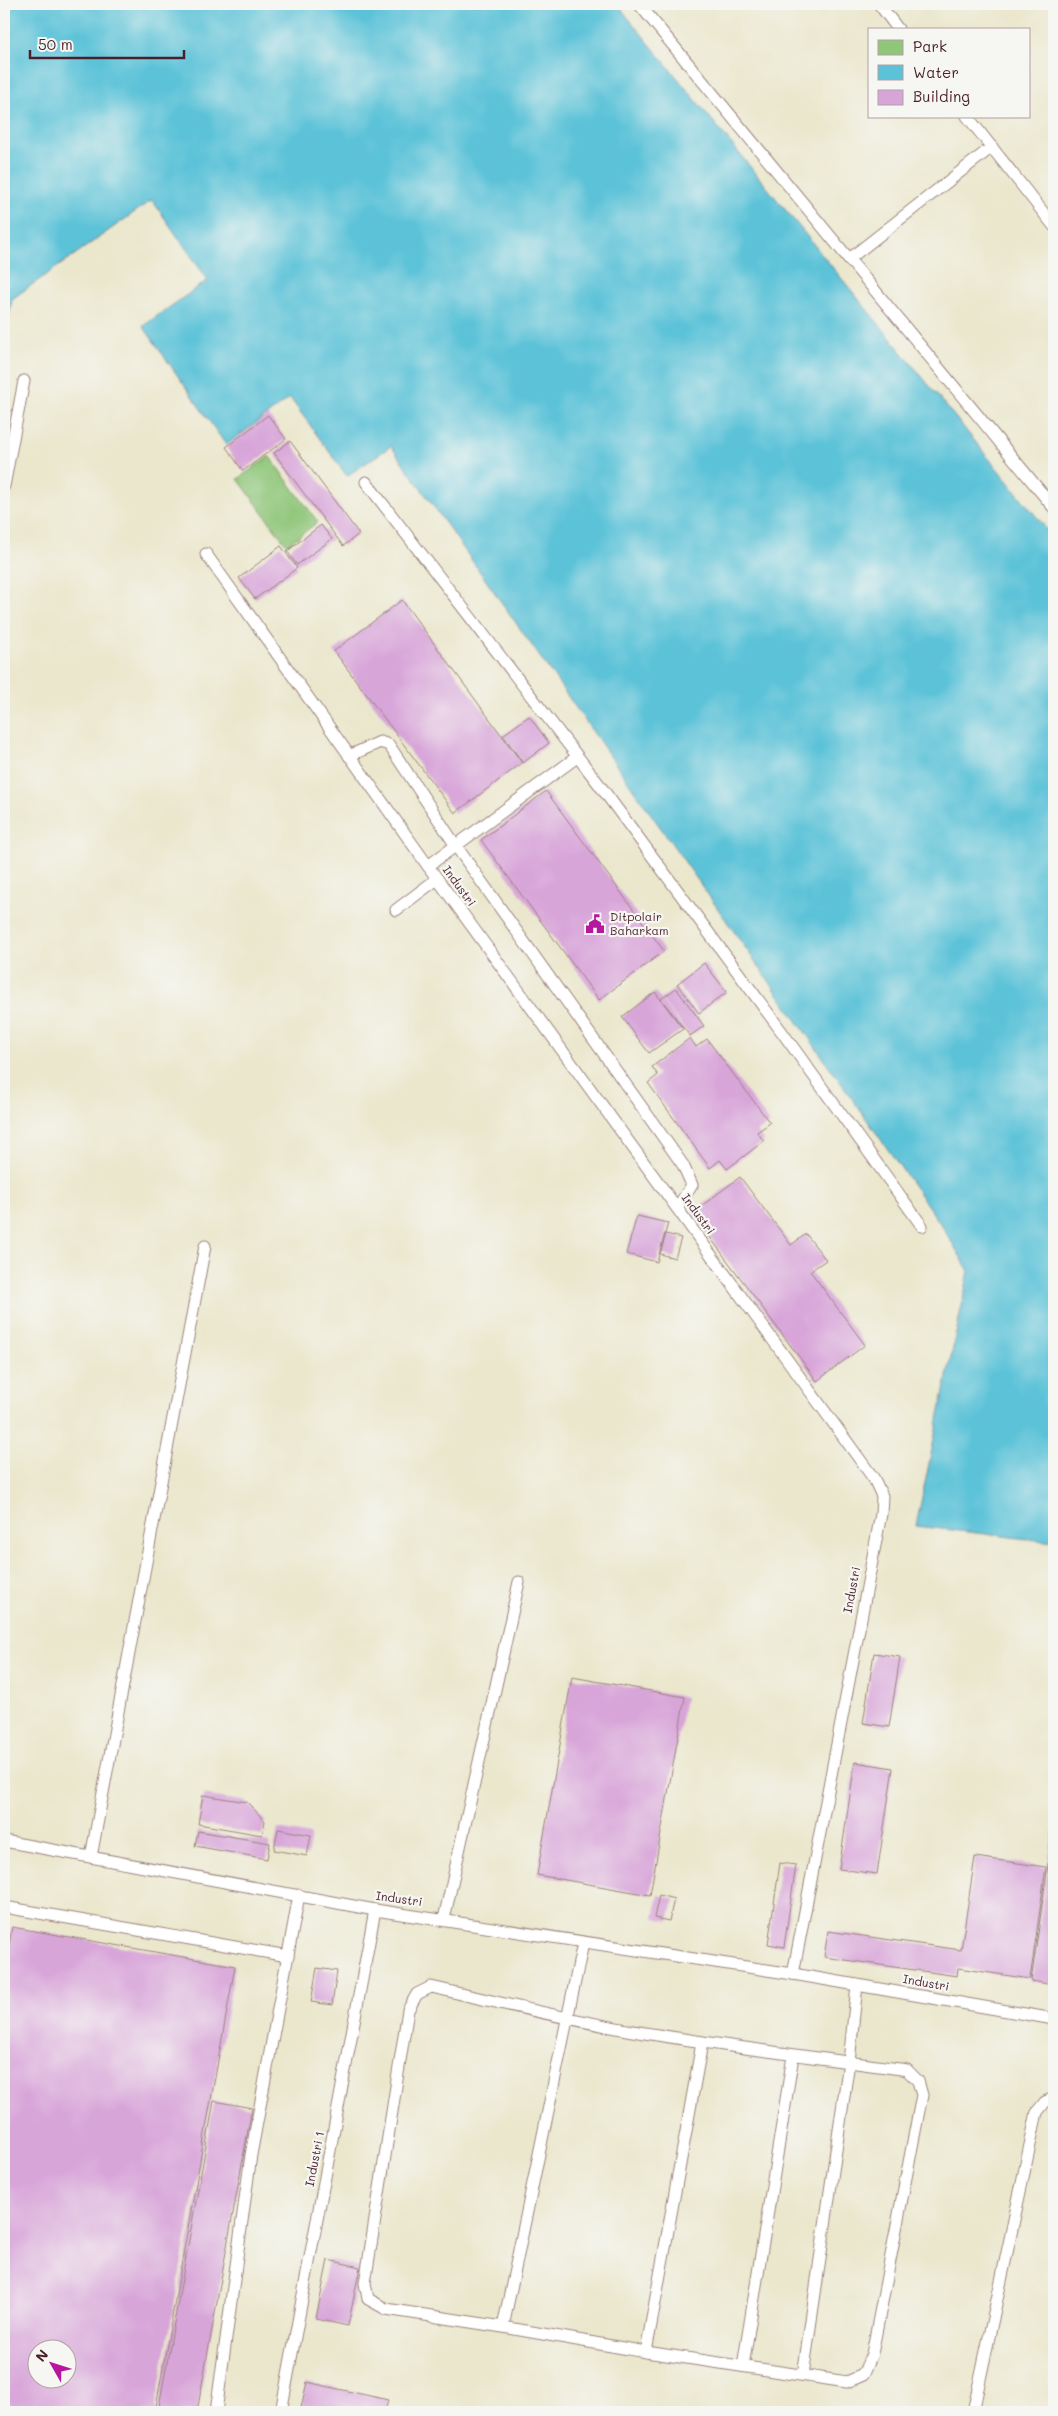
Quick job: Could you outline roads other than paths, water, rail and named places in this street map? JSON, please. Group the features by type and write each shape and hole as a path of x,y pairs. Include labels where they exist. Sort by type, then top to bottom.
{"lane":[{"path":"639,4 1054,508"},
{"path":"879,4 897,28"},
{"path":"970,118 1054,226"},
{"path":"849,259 992,147"},
{"path":"4,486 24,381"},
{"path":"366,482 577,757 782,1032 922,1226"},
{"name":"Industri","path":"206,554 437,879 874,1479 882,1496 881,1514 793,1974"},
{"path":"349,756 380,742 389,745 456,846 683,1165 692,1184 677,1208"},
{"path":"428,866 577,757"},
{"path":"396,910 437,879"},
{"path":"91,1857 205,1246"},
{"path":"444,1919 519,1582"},
{"name":"Industri","path":"4,1841 375,1910 444,1919 583,1943 793,1974 1054,2019"},
{"path":"216,2412 251,2155 299,1895"},
{"path":"4,1908 288,1956"},
{"name":"Industri 1","path":"281,2412 375,1910"},
{"path":"502,2327 583,1943"},
{"path":"803,2374 849,2062 857,1985"},
{"path":"431,1987 566,2018 702,2043 908,2070 918,2081 922,2095 872,2354 863,2375 848,2382 646,2352 386,2309 368,2299 365,2284 408,2010 417,1994 431,1987"},
{"path":"646,2352 702,2043"},
{"path":"743,2366 793,2056"},
{"path":"973,2412 1037,2112 1045,2102 1054,2098"}],"water":[{"path":"4,4 617,4 1054,538 1054,1542 916,1526 969,1271 942,1226 391,446 347,476 290,398 226,445 143,326 208,280 152,200 12,299 4,345"}],"place":[{"name":"Ditpolair Baharkam","path":"595,924"}]}
